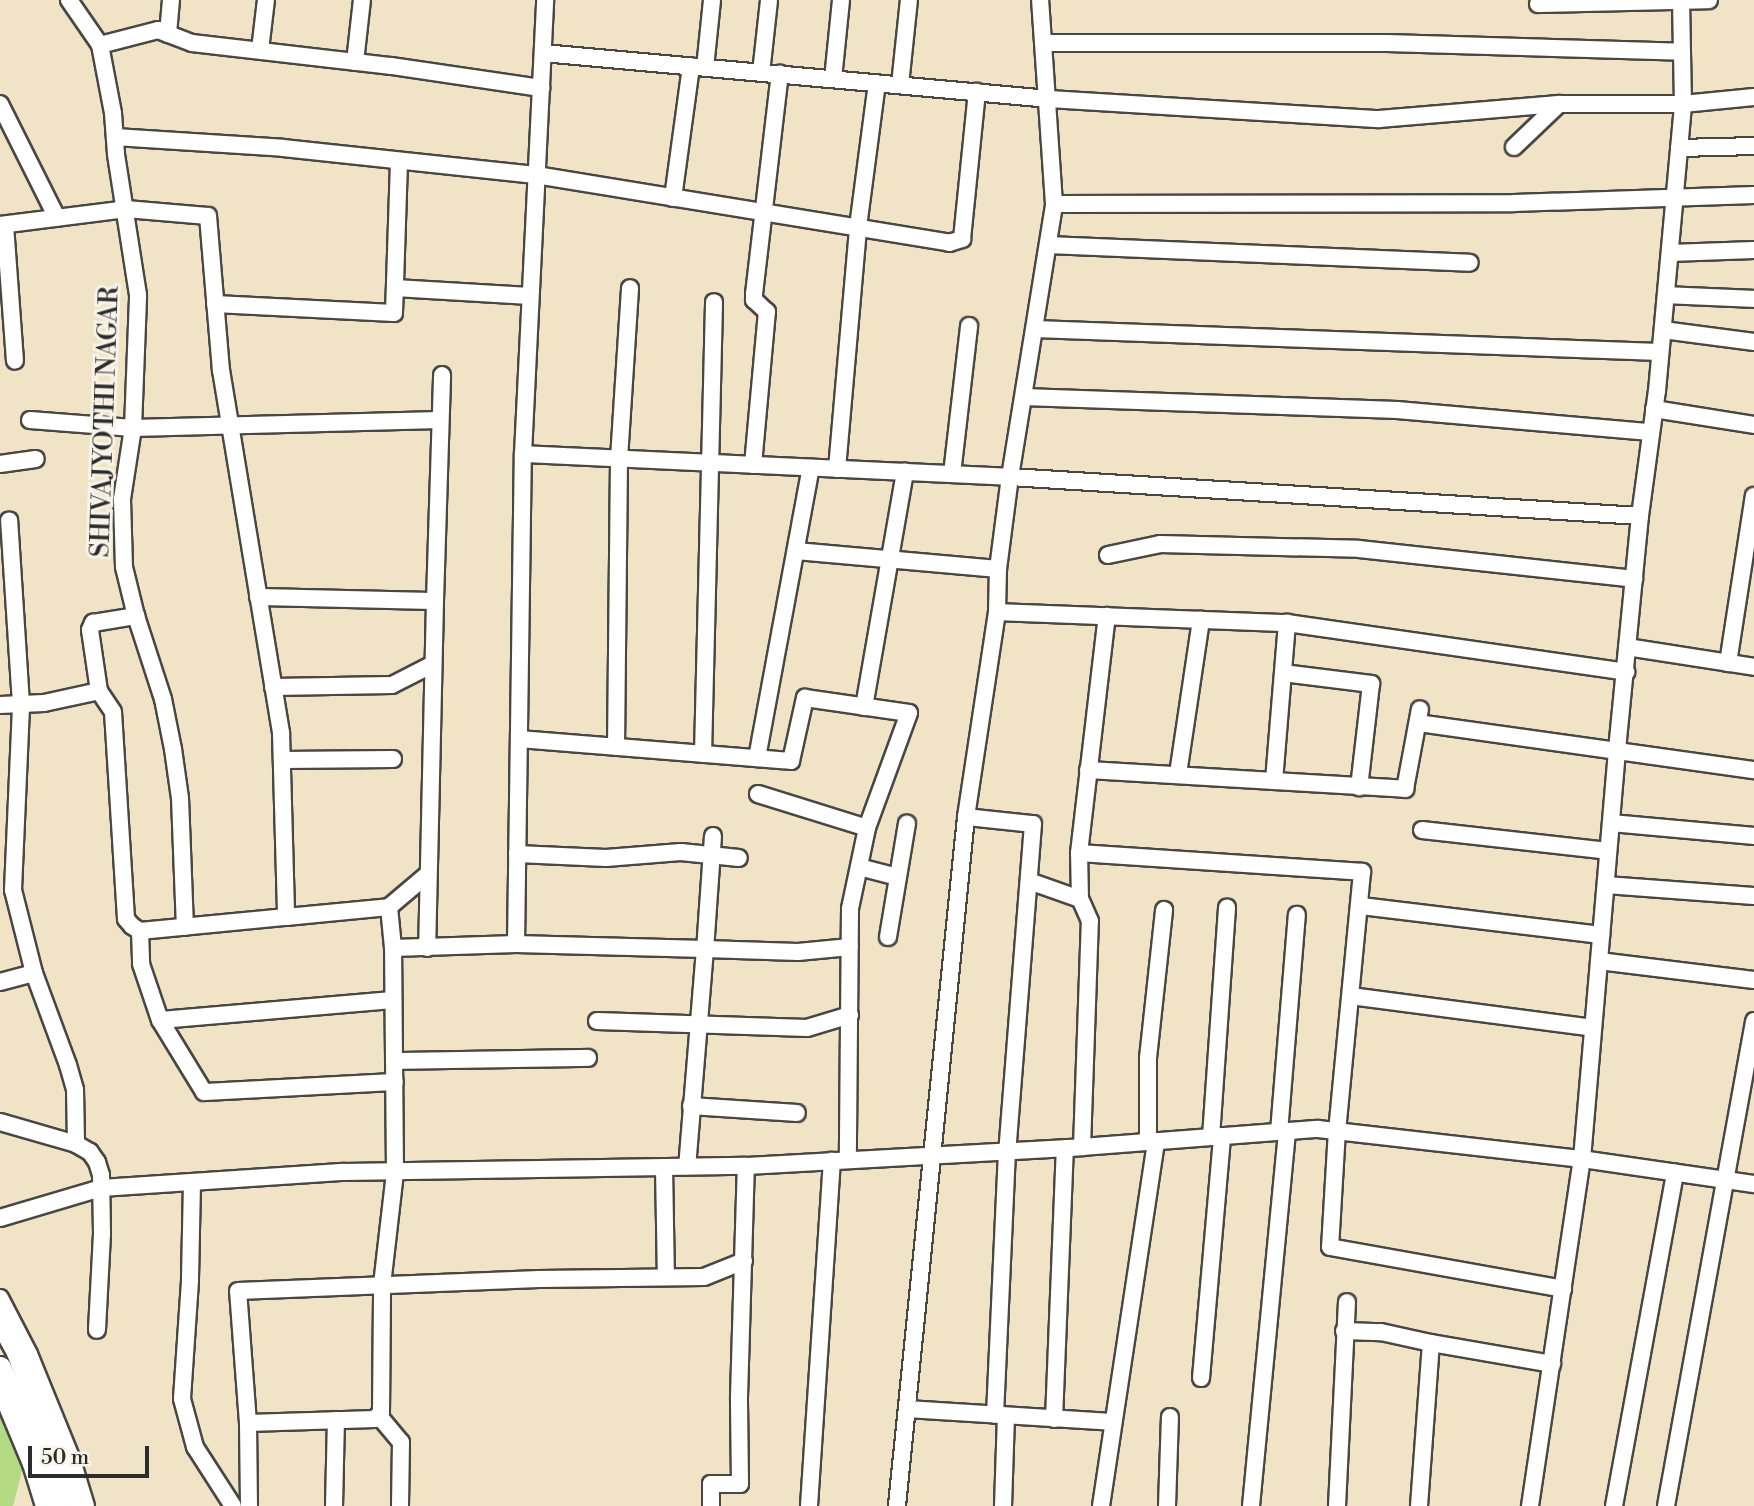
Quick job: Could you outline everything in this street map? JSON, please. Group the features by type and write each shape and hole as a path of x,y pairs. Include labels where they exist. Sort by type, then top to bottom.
{"main road":[{"path":"0,1321 17,1352 76,1506"},
{"path":"0,1367 32,1437 55,1506"}],"street":[{"path":"69,0 100,45 158,30 192,43 541,88"},
{"path":"168,34 171,0"},
{"path":"260,50 266,0"},
{"path":"355,62 362,0"},
{"path":"516,944 523,454 545,0"},
{"path":"673,198 712,0"},
{"path":"761,73 769,0"},
{"path":"833,79 841,0"},
{"path":"900,85 909,0"},
{"path":"897,1506 965,817 997,612 998,569 1010,477 1054,204 1040,0"},
{"path":"1538,4 1709,0"},
{"path":"1530,1506 1582,1159 1616,750 1666,295 1683,104 1681,1"},
{"path":"1043,43 1387,43 1682,52"},
{"name":"SHIVAJYOTHI NAGAR","path":"100,45 139,305 133,428 124,478 122,545 136,616 163,699 173,749 180,798 185,927"},
{"path":"543,53 1048,99 1379,119 1559,104 1683,104 1754,97"},
{"path":"753,465 767,312 753,296 780,74"},
{"path":"837,469 858,227 877,83"},
{"path":"115,137 283,148 536,175 949,243 962,239 977,92"},
{"path":"0,104 57,218"},
{"path":"1514,147 1559,104"},
{"path":"1679,148 1754,146"},
{"path":"215,304 394,313 399,161"},
{"path":"1054,204 1514,203 1675,195 1754,195"},
{"path":"15,361 3,225 126,209 208,216 229,424 273,687 282,760 286,917"},
{"path":"1048,245 1470,263"},
{"path":"1670,253 1754,250"},
{"path":"395,288 530,296"},
{"path":"616,747 618,459 630,288"},
{"path":"1666,295 1754,299"},
{"path":"703,754 714,302"},
{"path":"952,474 969,326"},
{"path":"1035,329 1660,352"},
{"path":"1662,330 1754,342"},
{"path":"426,948 442,375"},
{"path":"1024,397 1397,410 1650,432"},
{"path":"1654,409 1754,425"},
{"path":"30,420 133,428 440,420"},
{"path":"523,454 1010,477 1640,516"},
{"path":"0,464 36,459"},
{"path":"757,758 811,468"},
{"path":"864,707 905,472"},
{"path":"1728,663 1754,496"},
{"path":"9,520 22,704 13,890 34,973 75,1090 76,1144"},
{"path":"1108,555 1160,544 1359,549 1634,579"},
{"path":"796,551 998,569"},
{"path":"258,597 435,601"},
{"path":"997,612 1287,622 1626,671"},
{"path":"136,616 93,623 90,630 99,691 113,712 126,919 140,931 389,907 429,874"},
{"path":"1082,1147 1090,921 1080,899 1079,853 1107,616"},
{"path":"1178,774 1201,620"},
{"path":"1274,781 1287,622"},
{"path":"1627,647 1754,667"},
{"path":"273,687 392,685 433,664"},
{"path":"1283,673 1371,684 1359,786"},
{"path":"0,705 44,703 99,691"},
{"path":"519,738 791,761 804,698 909,713 867,828 850,909 850,1015 840,1161 809,1506"},
{"path":"1087,769 1405,789 1419,716 1616,750 1754,770"},
{"path":"282,760 393,759"},
{"path":"758,794 867,828"},
{"path":"965,817 1033,824 1007,1151 1000,1415 1003,1506"},
{"path":"1611,823 1754,836"},
{"path":"888,937 907,824"},
{"path":"1422,830 1608,851"},
{"path":"687,1166 713,836"},
{"path":"517,854 606,858 681,852 738,858"},
{"path":"1079,853 1362,872 1361,906 1337,1130 1330,1247 1563,1289"},
{"path":"859,867 898,877"},
{"path":"1029,881 1080,899"},
{"path":"1606,885 1754,896"},
{"path":"1361,906 1601,936"},
{"path":"389,907 393,948 396,1172 382,1285 379,1416 401,1442 400,1506"},
{"path":"1201,1378 1227,908"},
{"path":"1101,1506 1152,1142 1148,1058 1164,910"},
{"path":"1251,1506 1283,1131 1297,915"},
{"path":"140,931 141,964 160,1020 204,1092 394,1082"},
{"path":"393,948 516,944 798,952 850,947"},
{"path":"1599,961 1754,980"},
{"path":"0,982 34,973"},
{"path":"1351,996 1593,1028"},
{"path":"160,1020 393,1000"},
{"path":"597,1021 807,1028 850,1015"},
{"path":"1666,1506 1723,1180 1754,1021"},
{"path":"394,1061 588,1058"},
{"path":"691,1106 797,1113"},
{"path":"0,1122 76,1144 90,1152 97,1162 101,1188 97,1329"},
{"path":"0,1218 101,1188 344,1172 746,1166 1082,1147 1283,1131 1337,1130 1582,1159 1754,1184"},
{"path":"1054,1419 1065,1148"},
{"path":"711,1506 711,1484 740,1484 739,1397 746,1166"},
{"path":"664,1167 666,1278"},
{"path":"1615,1506 1675,1173"},
{"path":"192,1183 190,1281 181,1399 195,1447 233,1506"},
{"path":"250,1506 248,1423 238,1291 704,1277 744,1261"},
{"path":"0,1298 29,1354 72,1460 86,1506"},
{"path":"1337,1506 1347,1302"},
{"path":"1344,1331 1381,1332 1552,1364"},
{"path":"1419,1506 1432,1343"},
{"path":"0,1390 31,1464 44,1506"},
{"path":"907,1409 1112,1422"},
{"path":"248,1423 379,1416"},
{"path":"1167,1506 1170,1417"},
{"path":"334,1506 336,1420"}],"green space":[{"path":"0,1410 23,1467 13,1506 0,1506"}]}
